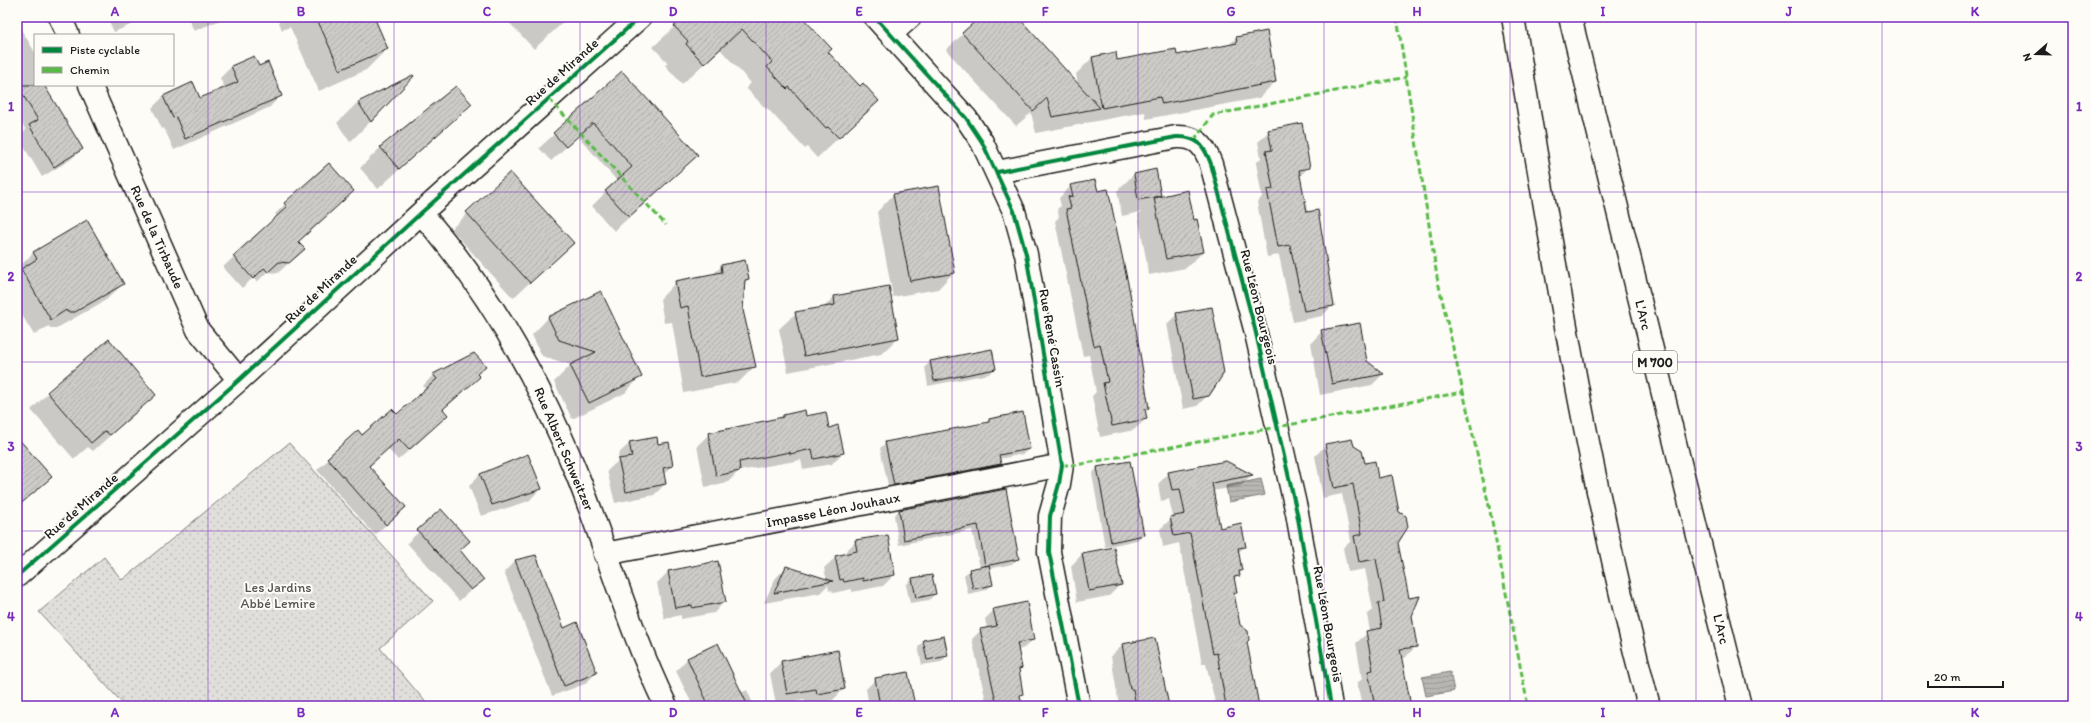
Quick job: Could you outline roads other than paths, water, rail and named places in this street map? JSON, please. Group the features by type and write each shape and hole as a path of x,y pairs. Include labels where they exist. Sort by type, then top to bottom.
{"main road":[{"path":"60,17 68,34"},
{"name":"Rue de Mirande","path":"17,576 240,380 420,213 640,17"},
{"name":"Rue René Cassin","path":"875,17 966,118 982,142 1014,211 1026,254 1062,465 1059,484 1050,516 1049,552 1079,706"},
{"path":"891,34 910,17"},
{"path":"1513,17 1570,352 1606,538 1649,706"},
{"name":"L'Arc","path":"1570,17 1740,706"},
{"name":"Rue de la Tirbaude","path":"90,86 198,330 240,380"},
{"name":"Rue Léon Bourgeois","path":"997,172 1176,137 1189,137 1204,149 1210,164 1255,329 1297,512 1331,706"},
{"name":"Rue Albert Schweitzer","path":"420,213 470,274 496,314 534,379 578,476 605,554 654,680 666,706"},
{"name":"Impasse Léon Jouhaux","path":"605,554 1062,465"}],"park label":[{"name":"Les Jardins Abbé Lemire","path":"278,596"}]}
